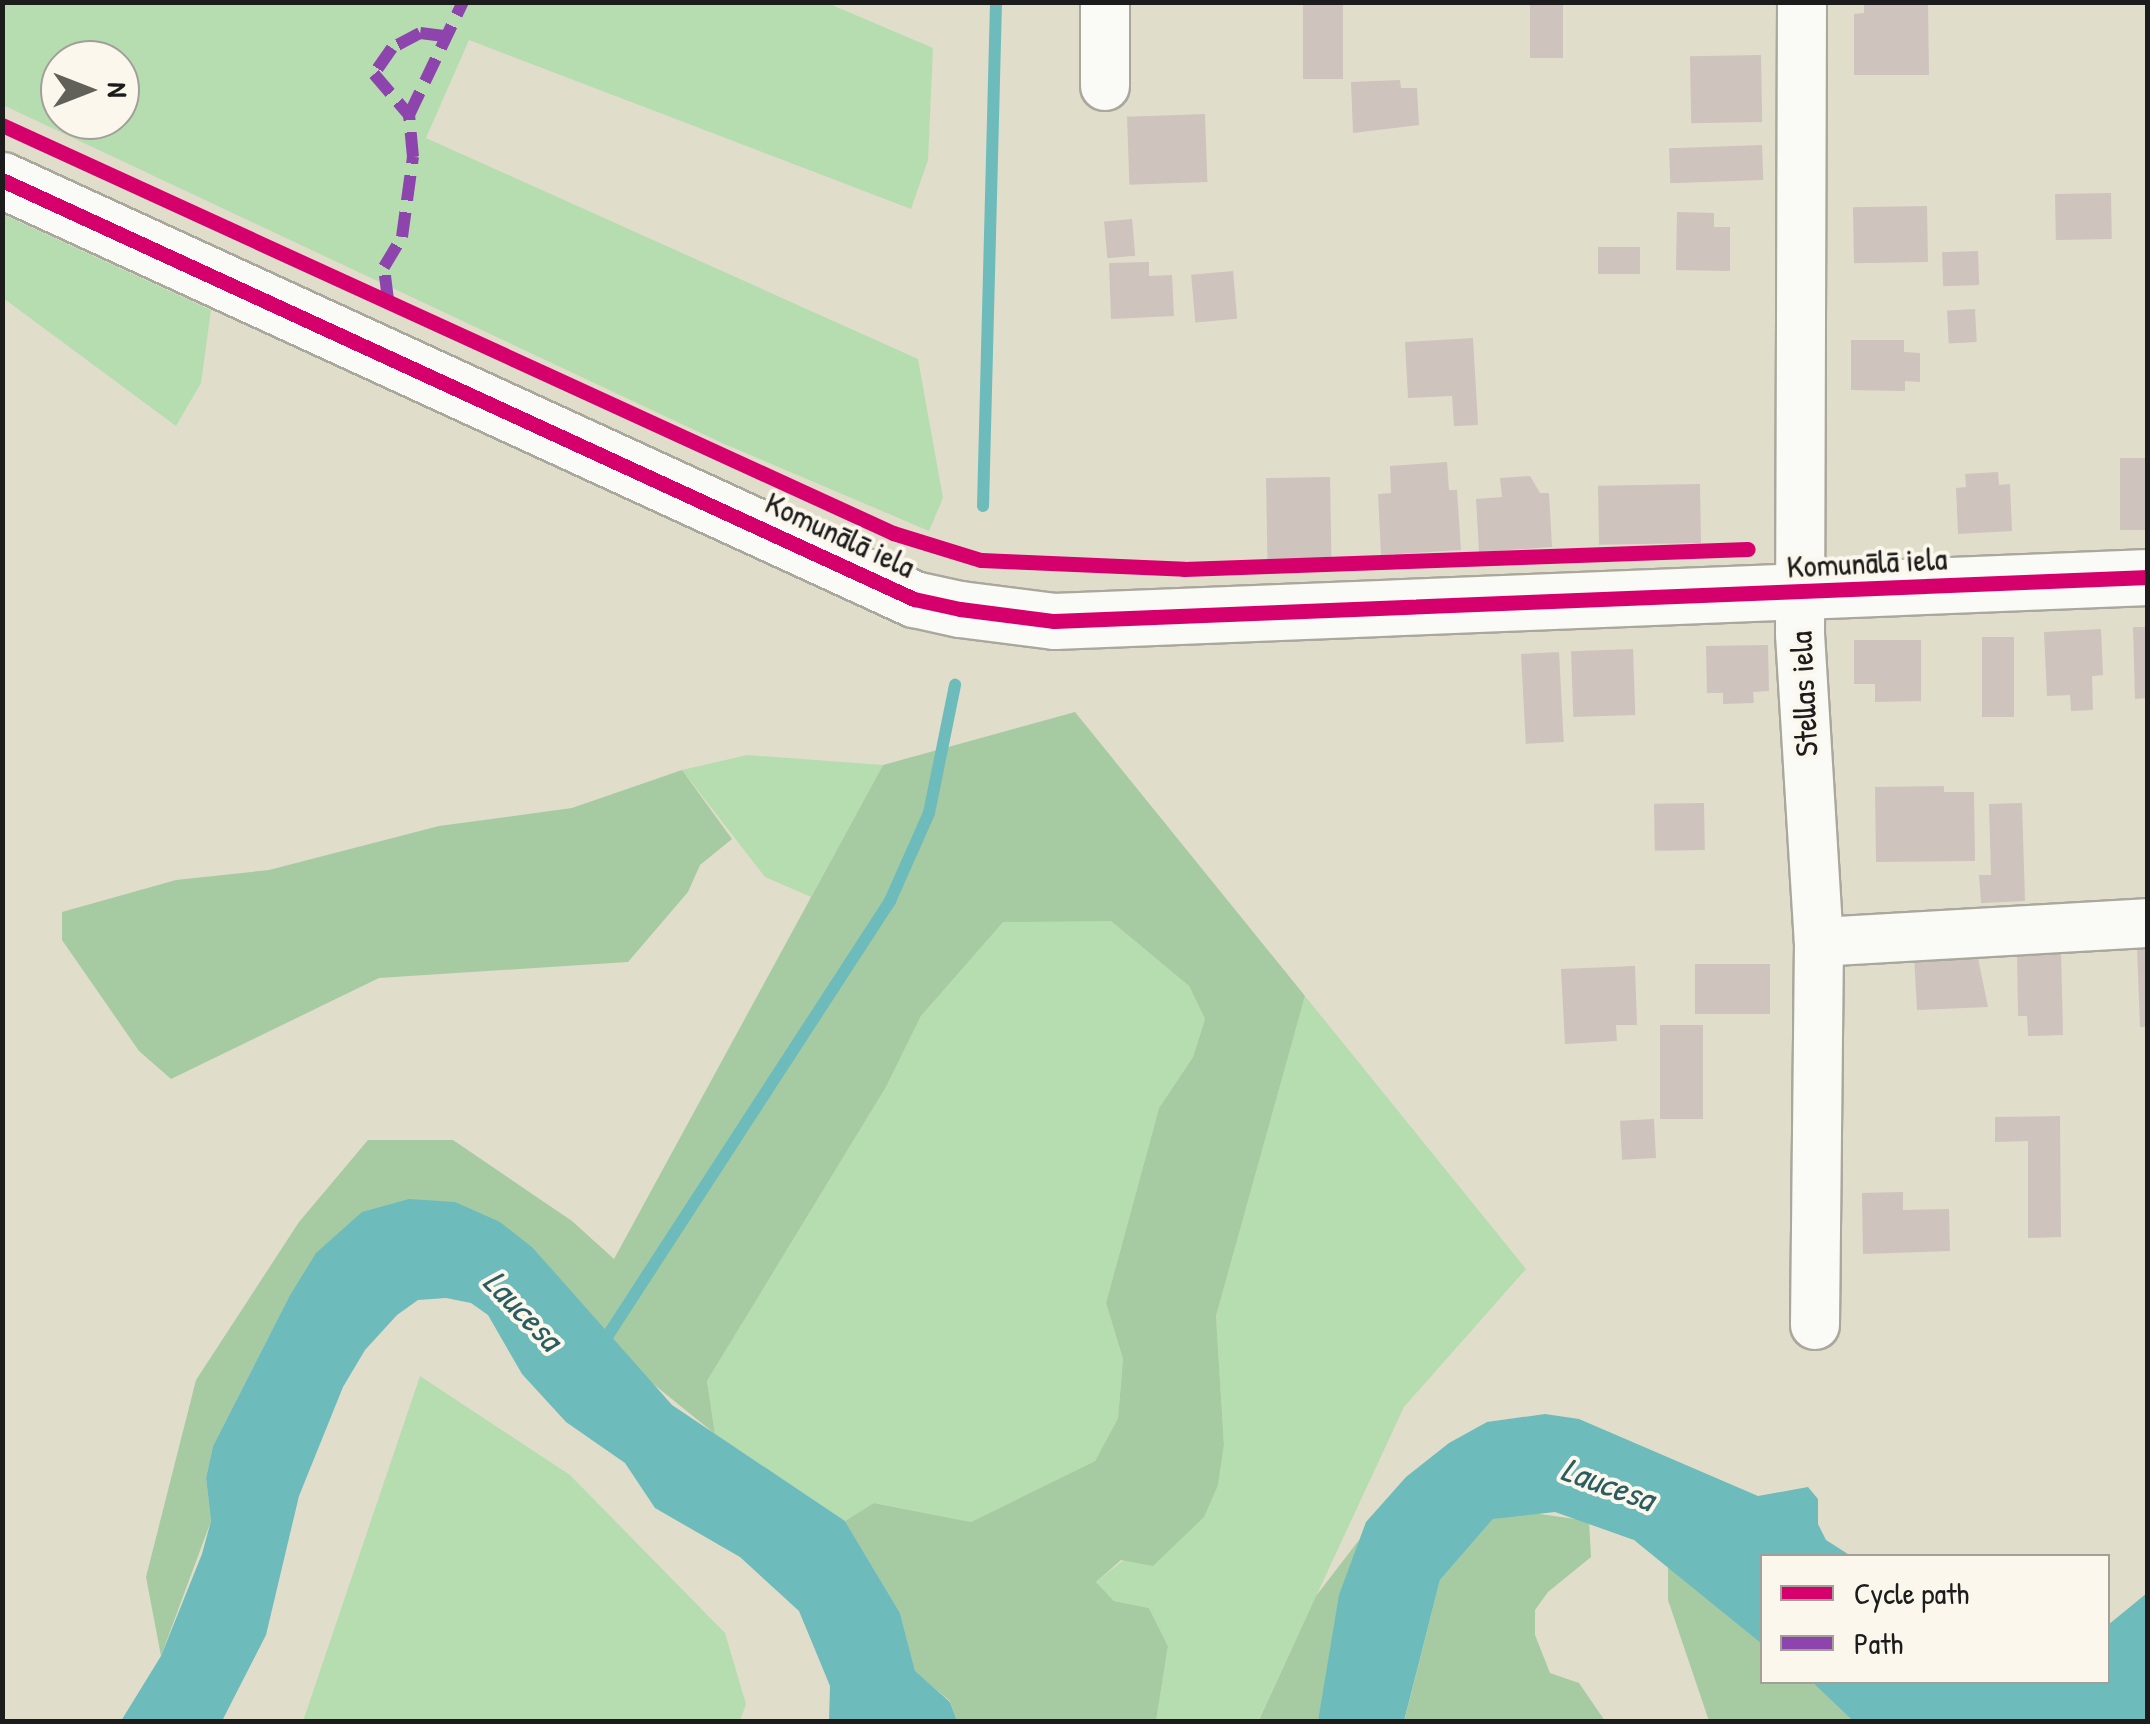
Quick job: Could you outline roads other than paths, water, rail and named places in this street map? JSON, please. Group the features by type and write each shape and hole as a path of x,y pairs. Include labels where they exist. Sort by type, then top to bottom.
{"street":[{"path":"1105,2 1105,86"},
{"name":"Stellas iela","path":"1802,2 1800,594 1818,942 1815,1325"},
{"name":"Komunālā iela","path":"2,180 914,599 1054,620 1800,594 2148,576"},
{"path":"1818,942 2148,923"}],"water":[{"name":"Laucesa","path":"409,1199 455,1202 500,1222 533,1248 672,1405 845,1521 900,1613 915,1671 950,1702 957,1721 829,1721 830,1686 799,1611 740,1557 655,1508 625,1463 566,1422 522,1374 488,1315 471,1303 446,1298 418,1300 397,1315 365,1350 343,1387 299,1496 266,1635 222,1721 121,1721 161,1656 202,1554 211,1521 206,1478 213,1446 289,1297 316,1253 362,1212"},
{"name":"Laucesa","path":"1545,1414 1579,1419 1758,1496 1808,1487 1818,1499 1818,1524 1826,1540 1848,1554 1760,1554 1760,1642 1634,1540 1555,1512 1493,1519 1440,1580 1404,1721 1318,1721 1339,1595 1366,1522 1406,1477 1449,1443 1487,1422"},
{"path":"2147,1593 2147,1721 1853,1721 1814,1684 2110,1684 2110,1623"}],"waterway":[{"path":"983,506 996,2"},
{"path":"601,1346 890,901 929,813 955,685"}]}
